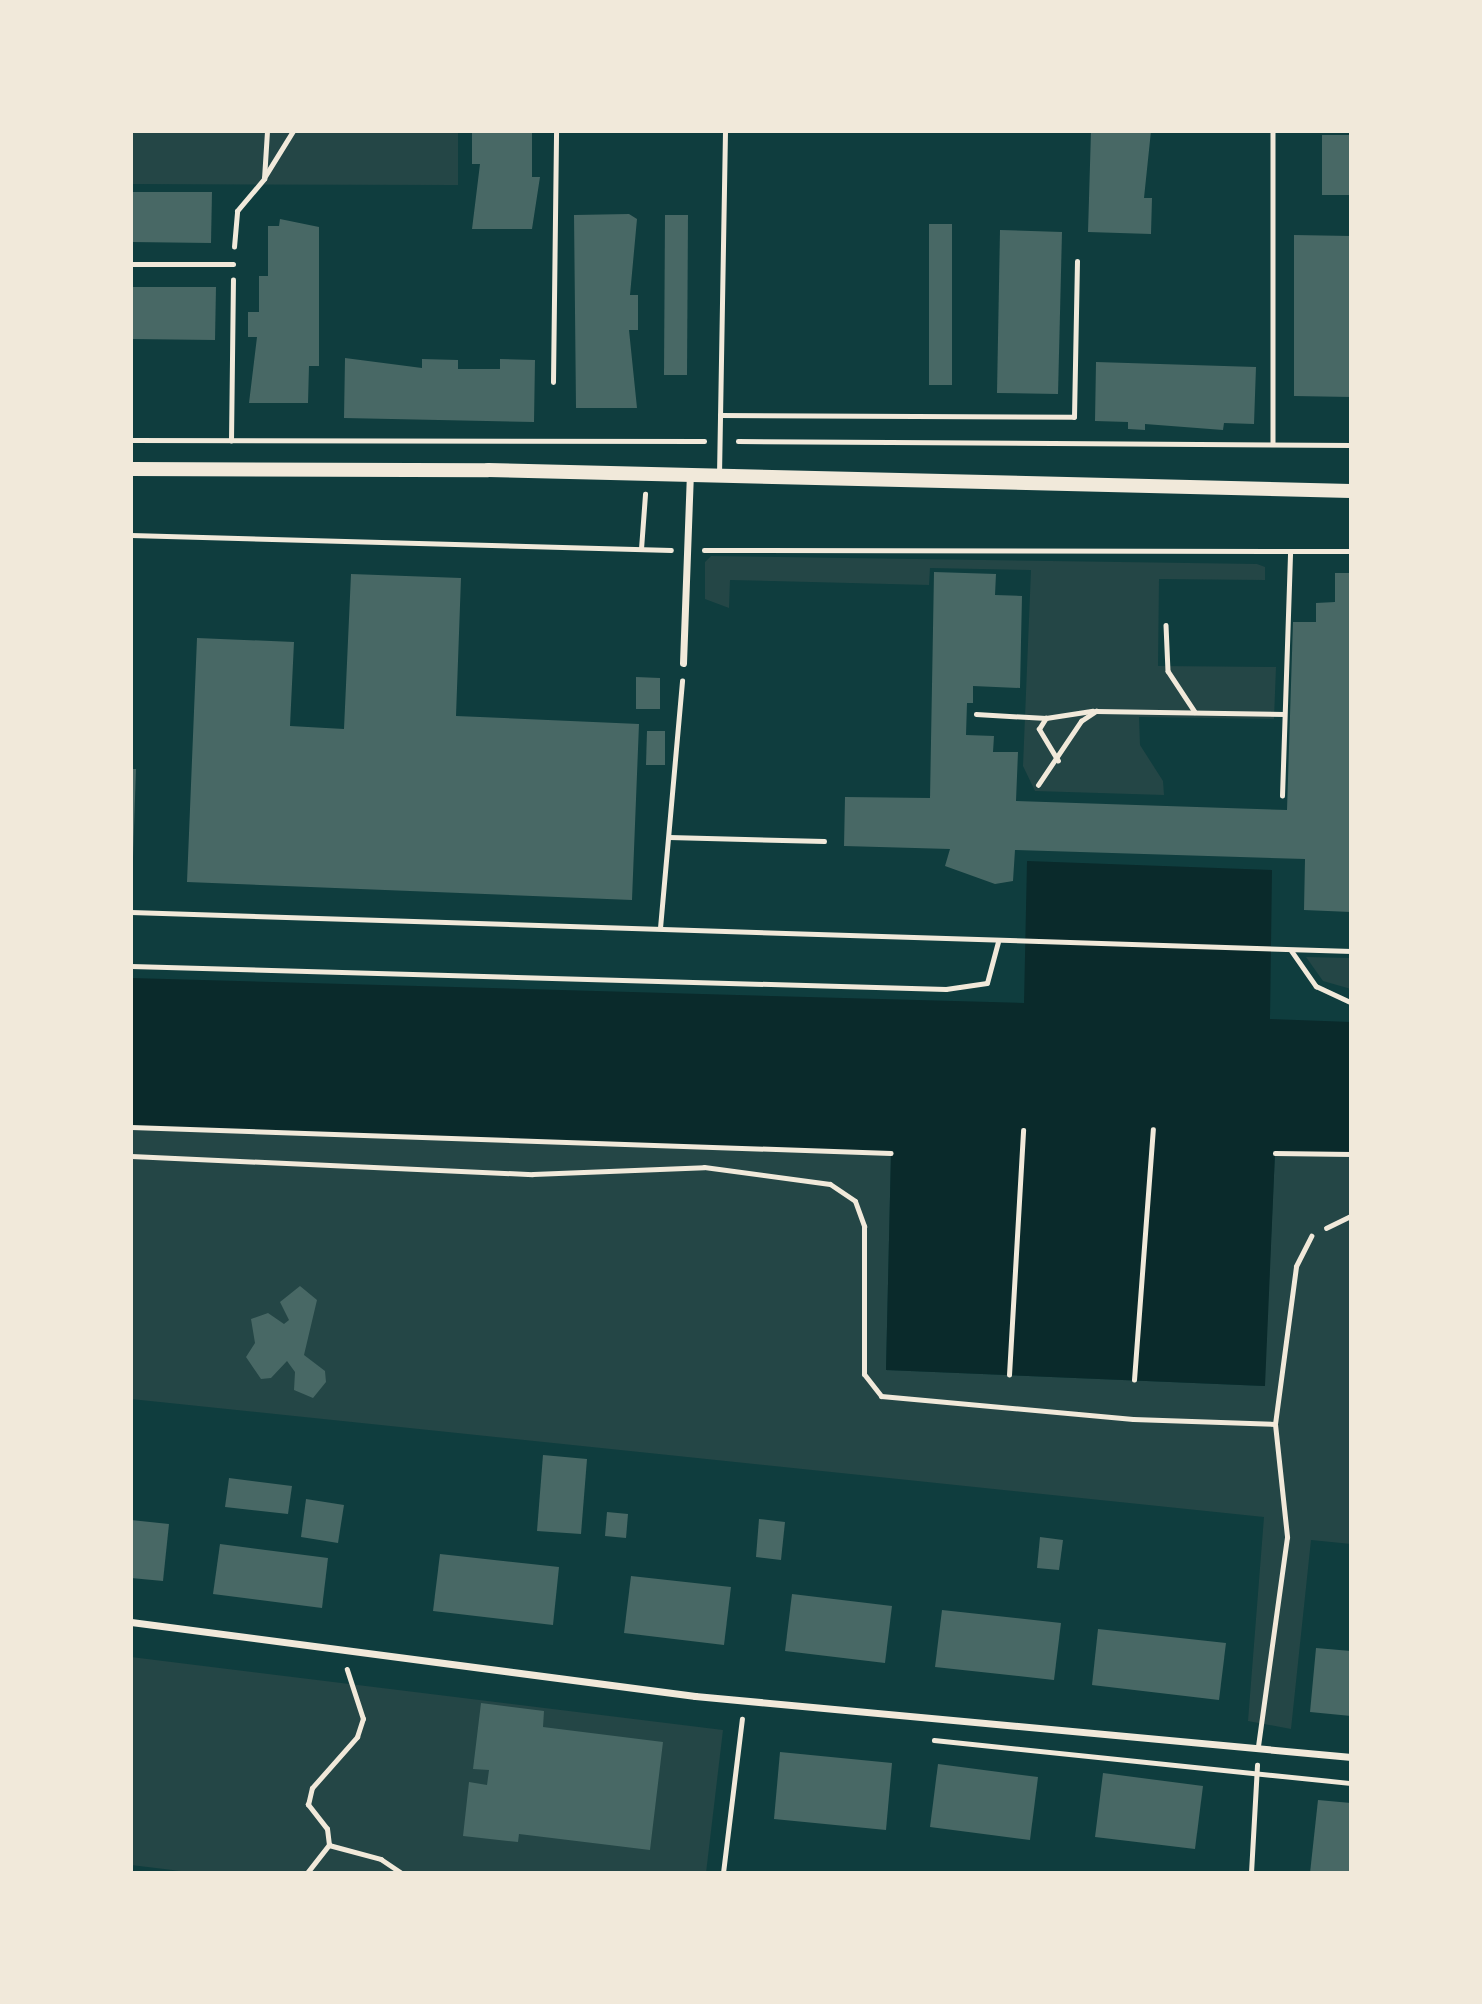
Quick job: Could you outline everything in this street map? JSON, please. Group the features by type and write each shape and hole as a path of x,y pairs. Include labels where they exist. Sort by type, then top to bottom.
{"main road":[{"path":"131,469 690,474 1351,491"}],"street":[{"path":"683,663 690,474"},
{"path":"131,1622 744,1701 1351,1757"}],"lane":[{"path":"553,382 556,131"},
{"path":"719,475 725,131"},
{"path":"720,415 1074,417 1077,261"},
{"path":"131,264 233,264"},
{"path":"131,1156 533,1174 704,1167 787,1173 830,1184 855,1201 864,1226 864,1374 881,1396 1133,1419 1275,1424"},
{"path":"1258,1747 1287,1537 1275,1424 1296,1266 1311,1236"}],"path":[{"path":"264,179 267,131"},
{"path":"231,441 233,264 237,211 264,179 293,131"},
{"path":"1273,131 1273,444"},
{"path":"131,440 1351,445"},
{"path":"131,535 688,550 1351,551"},
{"path":"1282,796 1290,552"},
{"path":"1166,625 1168,671 1196,713"},
{"path":"660,928 683,663"},
{"path":"976,713 1046,718 1096,710 1284,714"},
{"path":"1038,785 1058,761 1081,721 1096,710"},
{"path":"1046,718 1040,729 1058,761"},
{"path":"670,837 824,841"},
{"path":"131,912 660,928 1026,943 1351,951"},
{"path":"131,966 946,989 987,983 998,942"},
{"path":"1291,950 1316,986 1351,1002"},
{"path":"131,1127 891,1153"},
{"path":"1009,1375 1023,1130"},
{"path":"1134,1380 1153,1130"},
{"path":"1275,1153 1351,1154"},
{"path":"1311,1236 1351,1216"},
{"path":"330,1845 327,1829 309,1805 321,1774 357,1737 363,1719 347,1670"},
{"path":"723,1873 744,1701"},
{"path":"1251,1873 1258,1747"},
{"path":"307,1873 330,1845"},
{"path":"330,1845 381,1859 402,1873"}],"shaded area":[{"path":"131,131 458,131 458,185 131,184"},
{"path":"711,556 1257,564 1265,567 1265,580 1159,579 1158,666 1276,667 1274,719 1139,717 1140,745 1163,781 1164,795 1035,791 1023,766 1031,570 930,568 929,585 730,580 729,608 705,599 705,562"},
{"path":"1027,861 1272,870 1270,1019 1351,1022 1351,1154 1275,1153 1265,1386 886,1370 891,1153 131,1127 131,978 1024,1003"},
{"path":"1306,957 1351,958 1351,989 1323,981"},
{"path":"131,1127 891,1153 886,1370 1264,1386 1275,1153 1351,1154 1351,1544 1311,1540 1291,1729 1248,1721 1264,1517 131,1399"},
{"path":"131,1657 723,1730 706,1873 197,1873 131,1865"}],"building":[{"path":"532,131 532,177 540,177 532,229 472,229 480,164 472,164 472,132"},
{"path":"1091,131 1151,131 1144,198 1152,198 1151,234 1088,232"},
{"path":"1322,135 1351,135 1351,195 1322,195"},
{"path":"131,192 212,192 211,243 131,242"},
{"path":"629,214 637,219 630,295 638,295 638,330 629,330 637,408 576,408 574,215"},
{"path":"665,215 688,215 687,375 664,375"},
{"path":"280,219 319,227 319,366 309,366 308,403 249,403 257,337 248,337 248,312 259,312 259,276 268,276 268,226 279,226"},
{"path":"929,224 952,224 952,385 929,385"},
{"path":"1000,230 1062,232 1058,394 997,393"},
{"path":"1294,235 1351,236 1351,397 1294,396"},
{"path":"131,287 216,287 215,340 131,339"},
{"path":"345,358 422,368 422,359 458,360 458,369 500,369 500,359 535,360 534,422 344,418"},
{"path":"1096,362 1256,367 1254,424 1224,423 1223,430 1145,424 1145,430 1128,429 1128,422 1095,421"},
{"path":"934,572 996,574 995,595 1022,596 1020,688 973,686 973,703 967,703 966,735 994,736 993,752 1018,752 1016,801 1287,810 1293,622 1316,622 1316,603 1335,602 1335,573 1351,573 1351,912 1304,910 1305,859 1015,850 1013,881 995,884 945,866 950,849 844,846 845,797 930,798"},
{"path":"351,574 461,578 456,716 639,724 632,900 187,882 197,638 294,642 290,726 344,729"},
{"path":"636,677 660,678 660,709 636,709"},
{"path":"647,731 665,731 665,765 646,765"},
{"path":"131,769 136,769 133,857 131,857"},
{"path":"300,1286 317,1300 304,1355 325,1371 326,1382 313,1398 294,1390 295,1372 287,1361 271,1378 261,1379 246,1357 255,1343 251,1319 268,1313 284,1324 289,1320 280,1302"},
{"path":"543,1455 587,1459 581,1534 537,1531"},
{"path":"229,1478 292,1486 288,1514 225,1507"},
{"path":"306,1499 344,1505 338,1543 301,1537"},
{"path":"607,1512 628,1514 626,1538 605,1536"},
{"path":"759,1519 785,1522 781,1560 756,1557"},
{"path":"131,1520 169,1524 163,1581 131,1578"},
{"path":"1040,1537 1063,1540 1059,1570 1037,1568"},
{"path":"220,1544 328,1558 322,1608 213,1594"},
{"path":"440,1554 559,1567 553,1625 433,1611"},
{"path":"631,1576 731,1587 724,1645 624,1633"},
{"path":"792,1594 892,1606 885,1663 785,1651"},
{"path":"942,1610 1061,1623 1054,1680 935,1667"},
{"path":"1098,1629 1226,1643 1219,1700 1092,1685"},
{"path":"1316,1648 1351,1651 1351,1716 1310,1712"},
{"path":"481,1703 544,1711 543,1727 663,1742 650,1850 519,1834 518,1842 463,1836 469,1782 487,1785 489,1770 473,1769"},
{"path":"780,1752 892,1763 886,1830 774,1819"},
{"path":"938,1764 1038,1777 1030,1840 930,1827"},
{"path":"1103,1773 1203,1786 1195,1849 1095,1837"},
{"path":"1318,1800 1351,1803 1351,1873 1310,1873"}]}
